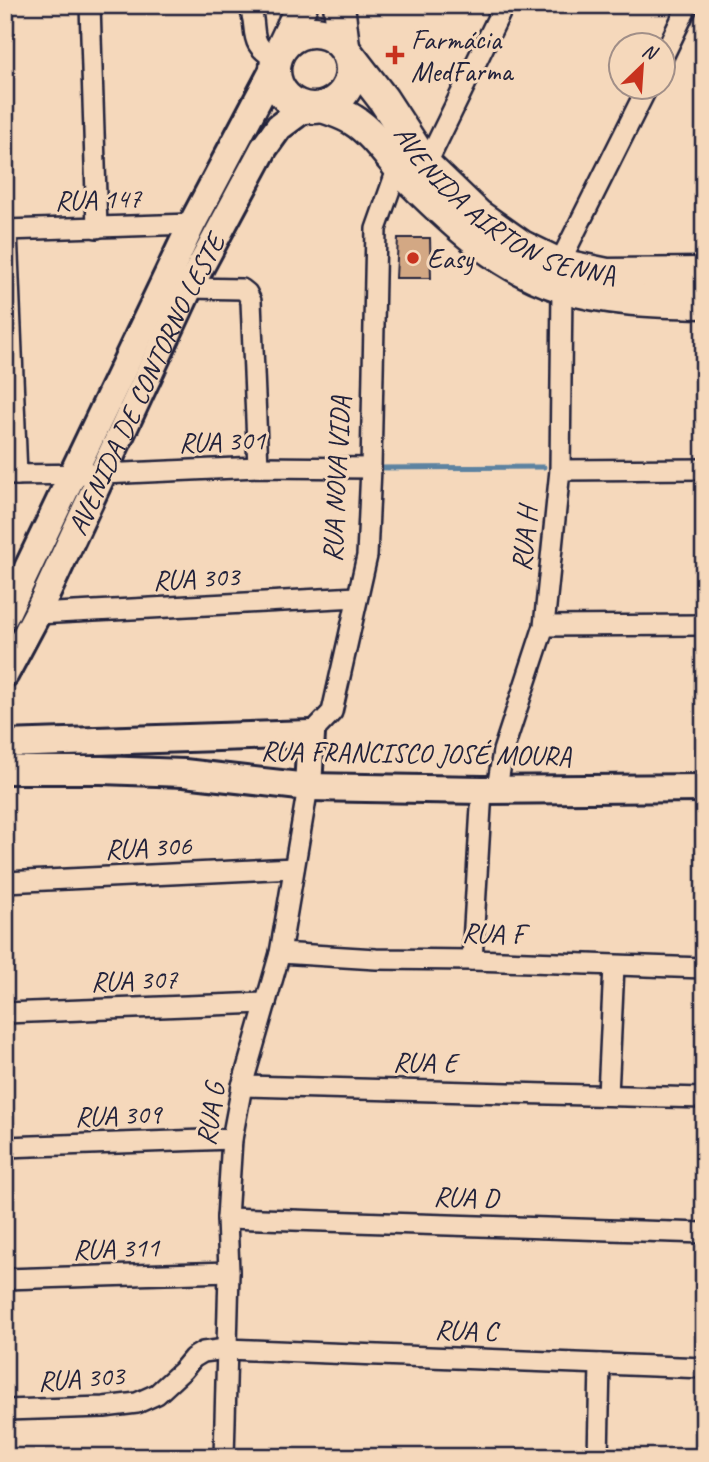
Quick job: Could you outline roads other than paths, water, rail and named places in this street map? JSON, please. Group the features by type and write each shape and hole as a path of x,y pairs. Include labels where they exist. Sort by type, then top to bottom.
{"main road":[{"name":"AVENIDA DE CONTORNO LESTE","path":"277,58 302,5"},
{"path":"339,5 346,50 352,67 345,92 335,101 315,107 298,106 284,94 276,78 277,58 289,39 308,32 321,32 346,50"},
{"name":"AVENIDA AIRTON SENNA","path":"346,50 383,99 412,166 454,221 505,261 531,275 704,273"},
{"name":"AVENIDA AIRTON SENNA","path":"315,107 354,120 412,166"},
{"name":"AVENIDA AIRTON SENNA","path":"561,276 633,300 704,303"}],"street":[{"path":"90,5 97,228"},
{"path":"247,5 252,10 256,40 260,47 277,58"},
{"name":"RUA NOVA VIDA","path":"311,734 332,712 367,556 376,229 503,5"},
{"path":"674,32 688,5"},
{"name":"AVENIDA DE CONTORNO LESTE","path":"5,616 192,224 277,58"},
{"path":"561,276 642,102"},
{"name":"AVENIDA DE CONTORNO LESTE","path":"5,674 37,614 189,288 264,148 279,127 315,107"},
{"name":"RUA 147","path":"6,230 192,224"},
{"path":"6,230 11,475"},
{"name":"RUA H","path":"472,960 489,790 544,626 559,470 561,276"},
{"path":"189,288 242,289 251,301 258,467"},
{"name":"RUA 301","path":"11,475 258,467 371,468"},
{"path":"559,470 704,469"},
{"name":"RUA 303","path":"37,614 357,597"},
{"path":"544,626 704,625"},
{"path":"308,787 311,734"},
{"name":"RUA FRANCISCO JOSÉ MOURA","path":"5,744 311,734"},
{"name":"RUA FRANCISCO JOSÉ MOURA","path":"5,770 101,769 184,773 308,787 489,790 702,788"},
{"name":"RUA G","path":"224,1457 229,1272 227,1218 232,1139 242,1086 281,953 308,787"},
{"name":"RUA 306","path":"5,882 294,867"},
{"name":"RUA F","path":"281,953 376,959 704,968"},
{"path":"608,1095 614,966"},
{"name":"RUA 307","path":"5,1013 265,1003"},
{"name":"RUA E","path":"242,1086 704,1098"},
{"name":"RUA 309","path":"5,1147 232,1139"},
{"name":"RUA D","path":"227,1218 704,1233"},
{"name":"RUA 311","path":"5,1279 229,1272"},
{"name":"RUA 303","path":"5,1410 104,1407 137,1403 158,1394 193,1357 203,1352 226,1349"},
{"name":"RUA C","path":"226,1349 704,1367"},
{"path":"598,1457 600,1364"}],"waterway":[{"path":"374,468 544,467"}],"place":[{"name":"Farmácia MedFarma","path":"395,55"},
{"name":"Easy","path":"413,258"}]}
